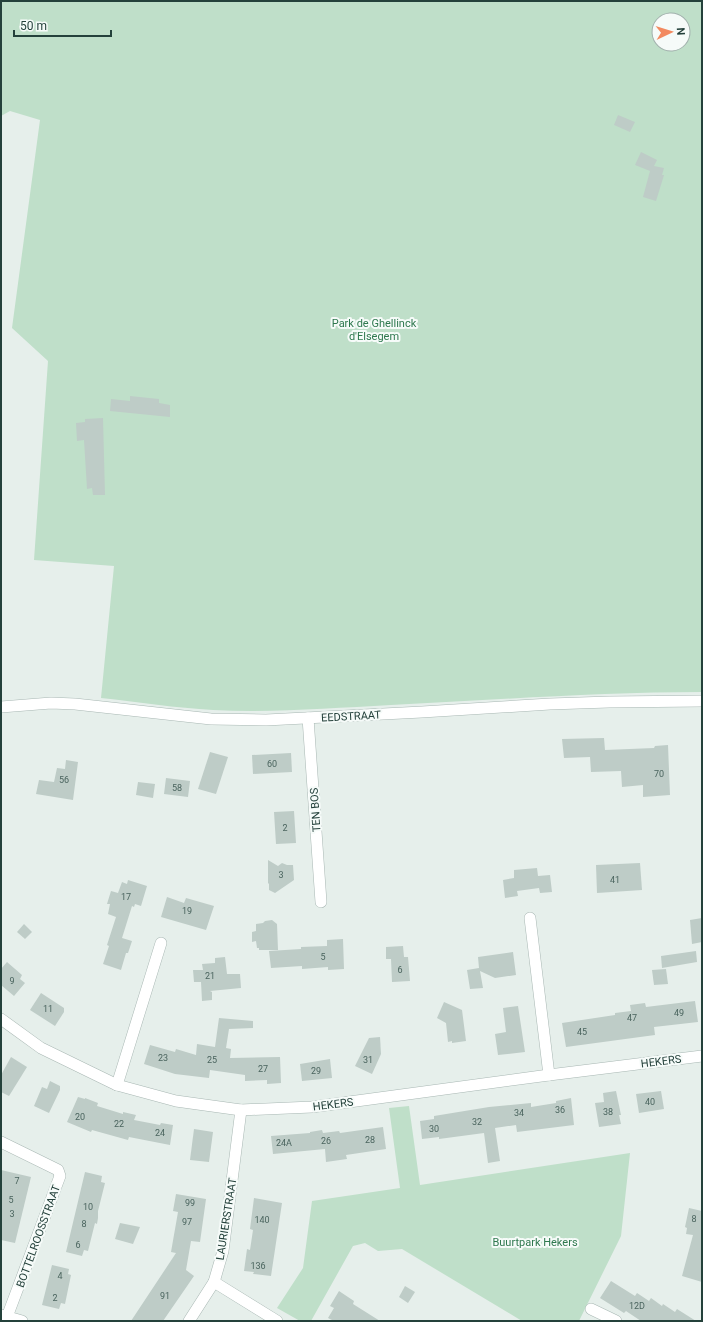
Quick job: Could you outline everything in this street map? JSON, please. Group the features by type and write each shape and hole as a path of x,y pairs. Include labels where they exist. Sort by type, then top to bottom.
{"street":[{"name":"EEDSTRAAT","path":"1,707 75,704 211,719 266,720 550,704 702,701"},
{"name":"TEN BOS","path":"308,718 321,902"},
{"path":"530,918 549,1075"},
{"path":"117,1085 161,943"},
{"name":"HEKERS","path":"1,1019 41,1048 117,1085 176,1101 241,1110 312,1107 702,1056"},
{"name":"LAURIERSTRAAT","path":"189,1321 214,1282 223,1251 241,1110"},
{"name":"BOTTELROOSSTRAAT","path":"1,1142 58,1170 60,1176 4,1316"},
{"path":"214,1282 277,1321"},
{"path":"591,1309 616,1321"},
{"path":"4,1316 22,1321"}],"green space":[{"name":"Park de Ghellinck d'Elsegem","path":"1,1 702,1 702,692 585,695 280,711 199,709 101,698 114,566 34,560 48,361 12,328 40,120 10,111 1,116"},
{"name":"Buurtpark Hekers","path":"409,1106 420,1185 630,1153 621,1236 579,1321 522,1321 402,1249 378,1251 365,1243 353,1246 311,1321 300,1321 277,1308 303,1268 312,1201 400,1188 389,1108"}],"building":[{"path":"618,115 635,122 630,132 614,125"},
{"path":"641,152 657,160 654,166 664,168 662,175 664,175 656,201 643,197 650,171 635,165"},
{"path":"130,396 159,399 159,403 170,405 170,417 110,411 111,399 130,401"},
{"path":"103,418 105,495 93,495 92,488 87,489 84,440 77,441 76,423 85,422 85,419"},
{"path":"604,738 605,750 654,748 655,746 668,745 670,795 643,797 643,785 622,787 621,771 591,772 590,757 564,758 562,739"},
{"path":"210,752 228,757 216,794 198,789"},
{"path":"291,753 292,772 253,774 252,755"},
{"path":"66,760 78,762 73,800 36,794 39,780 54,782 57,768 65,769"},
{"path":"166,778 190,781 188,797 164,794"},
{"path":"138,782 155,784 153,798 136,795"},
{"path":"294,811 296,843 276,844 274,812"},
{"path":"268,860 278,866 282,863 293,865 294,880 275,893 269,890"},
{"path":"640,863 642,890 597,893 596,865"},
{"path":"537,868 538,876 550,875 552,892 540,893 539,888 517,891 518,896 505,898 503,880 514,878 514,870"},
{"path":"128,880 147,886 141,906 135,904 134,907 132,906 122,938 132,941 128,953 126,953 121,970 103,964 109,946 107,945 116,917 108,914 110,904 107,904 111,891 118,893 122,882 127,884"},
{"path":"167,897 184,903 186,898 214,906 206,930 161,917"},
{"path":"702,918 702,942 692,944 690,920"},
{"path":"272,920 277,924 278,950 259,950 259,948 257,948 256,941 252,942 252,932 256,931 256,924"},
{"path":"24,924 32,932 25,939 17,932"},
{"path":"343,939 344,969 328,970 328,967 302,969 302,966 271,968 269,951 301,949 301,947 327,946 327,940"},
{"path":"403,946 404,957 408,957 410,981 392,982 391,959 386,959 386,947"},
{"path":"696,951 697,962 662,968 661,956"},
{"path":"513,952 516,975 495,978 480,971 483,988 470,989 467,970 479,968 478,957"},
{"path":"225,957 227,974 240,974 241,988 210,991 212,992 212,1000 202,1001 201,982 194,982 193,970 203,970 202,964 215,963 215,958"},
{"path":"7,962 22,975 20,979 25,983 14,996 1,985 1,969"},
{"path":"666,969 668,984 654,985 652,970"},
{"path":"41,993 64,1008 64,1012 55,1026 30,1010"},
{"path":"695,1001 698,1022 654,1027 655,1035 566,1047 562,1023 631,1011 630,1005 645,1003 646,1007"},
{"path":"444,1002 462,1010 466,1041 452,1043 452,1041 448,1042 446,1023 437,1018"},
{"path":"518,1006 525,1052 498,1055 495,1034 506,1032 503,1008"},
{"path":"219,1018 253,1021 253,1028 229,1029 226,1048 231,1049 230,1058 280,1057 281,1083 267,1084 267,1080 245,1081 245,1075 210,1070 209,1078 175,1074 144,1064 150,1045 175,1052 176,1049 196,1055 197,1044 215,1047"},
{"path":"380,1037 381,1054 372,1074 355,1066 369,1038"},
{"path":"11,1057 27,1067 9,1096 1,1092 1,1075"},
{"path":"330,1059 332,1078 302,1081 300,1064"},
{"path":"50,1081 60,1086 60,1090 49,1113 34,1106 42,1087 47,1089"},
{"path":"616,1091 621,1115 619,1115 621,1124 599,1127 595,1103 604,1102 603,1093"},
{"path":"661,1091 664,1109 639,1113 636,1094"},
{"path":"78,1097 98,1103 97,1106 123,1114 123,1112 136,1115 134,1120 160,1125 161,1123 173,1125 170,1145 129,1137 128,1140 92,1130 91,1132 67,1122"},
{"path":"571,1098 574,1125 517,1132 516,1125 495,1128 500,1161 488,1163 484,1133 439,1139 439,1137 422,1139 420,1121 434,1119 434,1116 489,1107 531,1103 531,1107 556,1103 556,1101"},
{"path":"383,1127 386,1149 346,1155 347,1159 326,1162 325,1149 273,1154 271,1136 310,1133 322,1130 323,1133 339,1131 340,1133"},
{"path":"194,1129 213,1132 209,1162 190,1160"},
{"path":"1,1170 31,1177 15,1243 1,1240"},
{"path":"85,1172 102,1176 101,1182 105,1183 98,1211 97,1224 95,1223 88,1251 84,1250 82,1256 66,1252"},
{"path":"176,1194 206,1199 200,1242 191,1241 186,1270 194,1276 163,1321 131,1321 176,1253 171,1252 178,1212 173,1211"},
{"path":"254,1198 282,1203 271,1276 253,1274 254,1272 244,1271 247,1249 250,1250 253,1230 250,1229"},
{"path":"689,1208 702,1211 702,1282 682,1276 693,1235 686,1234 687,1228 685,1227"},
{"path":"120,1223 140,1227 133,1244 115,1239"},
{"path":"52,1265 69,1269 68,1274 71,1275 65,1304 61,1303 59,1309 42,1305"},
{"path":"611,1281 635,1296 637,1293 649,1301 651,1298 662,1306 663,1304 675,1312 677,1309 696,1321 641,1321 626,1311 624,1313 600,1298"},
{"path":"405,1286 415,1292 408,1303 399,1297"},
{"path":"339,1291 354,1301 353,1304 380,1321 334,1321 328,1318 334,1308 330,1306"}]}
